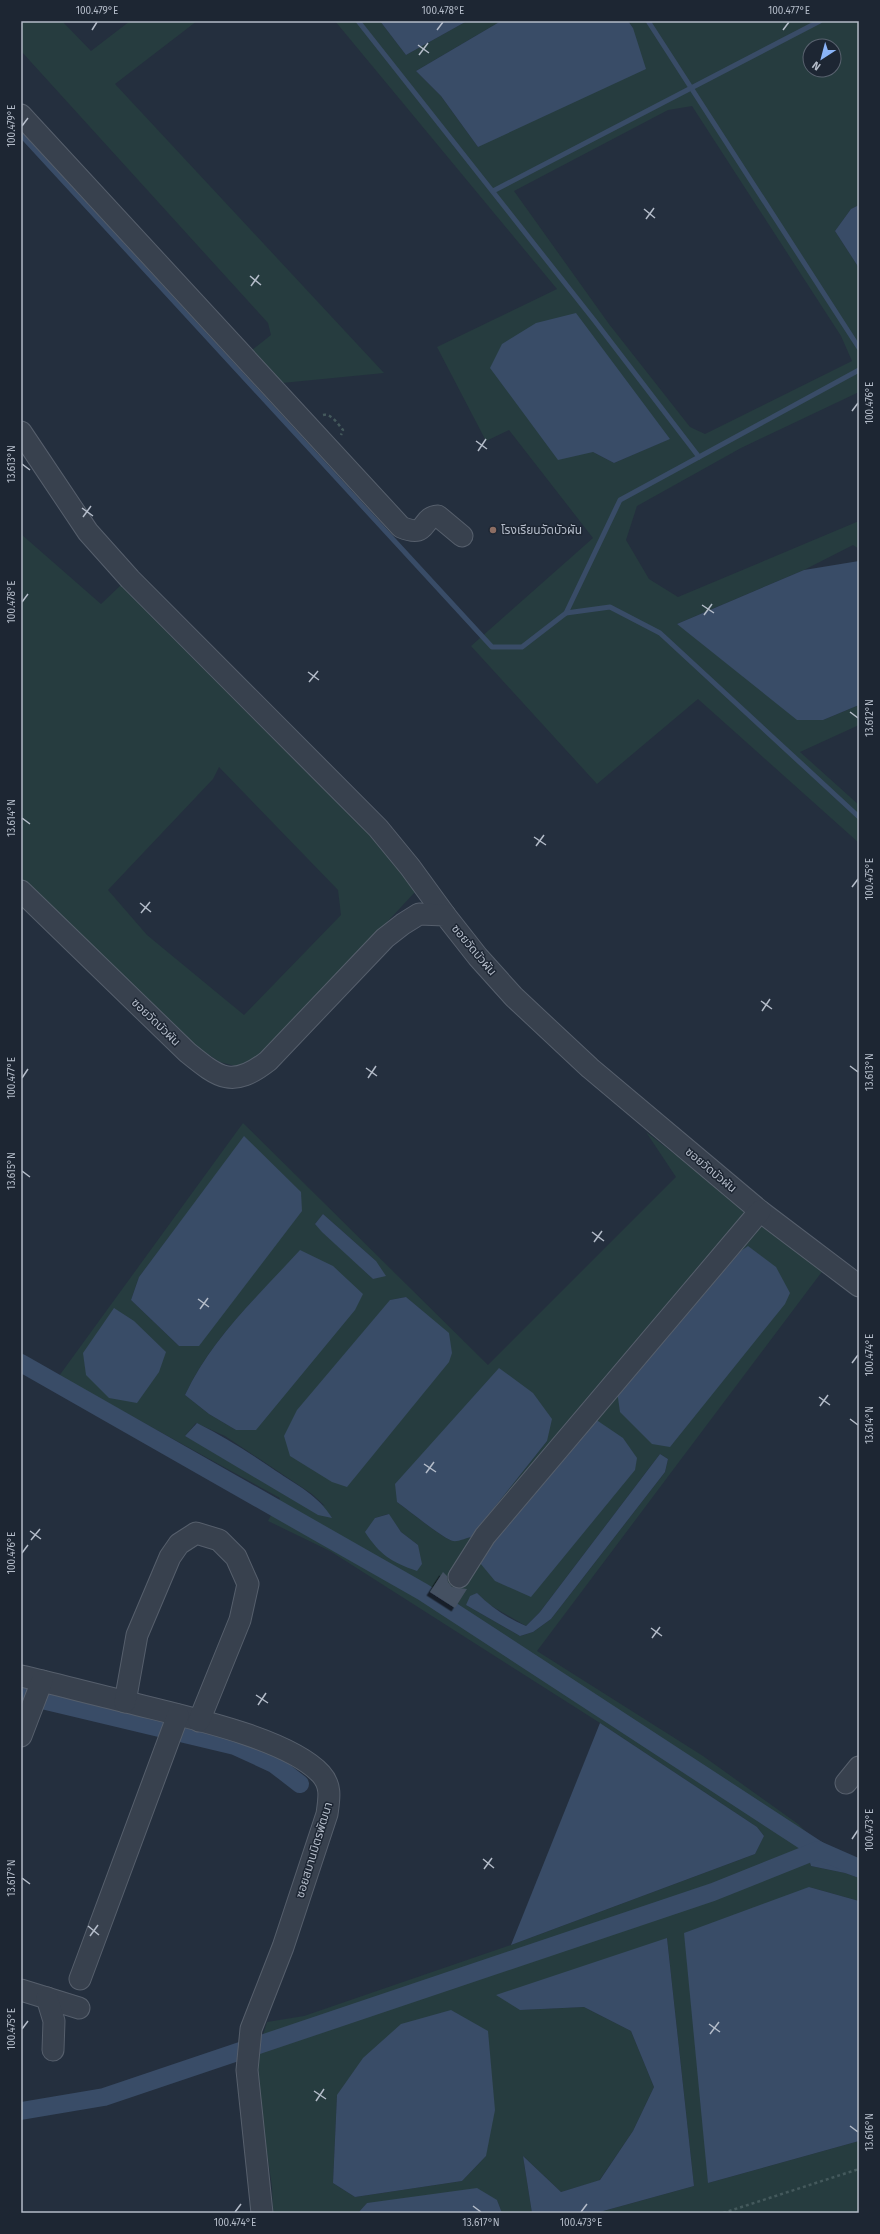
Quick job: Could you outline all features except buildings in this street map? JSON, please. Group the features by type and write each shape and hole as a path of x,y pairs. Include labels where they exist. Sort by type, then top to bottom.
{"street":[{"path":"21,115 401,527 412,532 418,531 434,516 438,516 462,536"},
{"path":"21,432 88,532 130,579 378,828 410,866 445,915"},
{"name":"ซอยวัดบัวผัน","path":"21,891 187,1052 209,1070 223,1077 239,1078 253,1073 268,1061 385,938 419,914 445,915 478,957 514,997 590,1068 760,1211 859,1286"},
{"path":"459,1578 485,1536 760,1211"},
{"path":"125,1702 137,1635 170,1557 179,1544 196,1533 219,1540 236,1557 248,1584 240,1620 199,1721"},
{"name":"ซอยสมานมิตรพัฒนา","path":"21,1676 178,1715 283,1748 310,1764 322,1775 329,1785 330,1796 327,1814 283,1947 251,2029 248,2047 247,2070 262,2213"},
{"path":"21,1736 42,1681"},
{"path":"80,1979 178,1715"},
{"path":"846,1784 859,1767"},
{"path":"21,1990 78,2008"},
{"path":"47,1998 54,2021 53,2050"}],"path":[{"path":"723,2213 859,2169"}],"green space":[{"path":"21,21 62,21 91,51 130,21 197,21 115,84 384,373 282,383 252,350 271,335 268,323 21,51"},
{"path":"335,21 380,21 406,55 467,21 501,21 416,71 441,96 478,147 633,28 628,21 859,21 859,205 851,209 835,231 859,268 859,392 741,448 637,506 626,540 649,579 678,597 859,521 859,549 853,545 804,570 677,624 823,720 859,705 859,725 800,752 859,805 859,843 698,699 597,784 471,646 593,538 509,430 486,441 437,347 557,289","holes":["692,106 841,336 852,361 705,434 690,427 609,324 514,191 668,110","668,439 614,463 593,452"]},
{"path":"21,534 101,604 121,585 339,802 388,855 415,892 273,1045 246,1069 220,1062 192,1044 21,880","holes":["219,767 338,890 341,915 244,1015 147,935 108,890 213,779"]},
{"path":"243,1123 488,1365 676,1177 646,1132 824,1269 537,1651 703,1756 798,1824 815,1841 806,1849 811,1866 845,1873 859,1878 859,1901 809,1887 708,2183 859,2141 859,2213 596,2213 694,2186 667,1938 520,2010 584,2007 631,2031 654,2087 633,2131 599,2181 561,2192 523,2156 532,2213 502,2213 497,2200 367,2203 358,2213 273,2213 272,2187 258,2089 258,2051 267,2022 304,2016 511,1945 755,1854 764,1836 757,1827 600,1723 330,1551 268,1521 280,1498 59,1376","holes":["245,1137 206,1336 199,1345 179,1346 131,1300 139,1277","323,1214 376,1261 373,1279 315,1224","300,1251 236,1430 209,1414 185,1395 208,1355 236,1319","406,1297 429,1317 390,1300","196,1423 225,1436 312,1494 325,1506 185,1436","547,1441 471,1537 453,1541 434,1530 397,1502","660,1454 668,1459 665,1472 551,1619 533,1632 520,1636 466,1605 477,1593 488,1604 526,1626 540,1612","388,1514 401,1532 418,1545 375,1518","337,2095 486,2156 462,2181 355,2197 333,2183"]}],"water":[{"path":"380,21 467,21 406,55"},
{"path":"501,21 628,21 633,28 646,69 478,147 441,96 416,71"},
{"path":"859,205 859,268 835,231 851,209"},
{"path":"576,313 670,439 614,463 593,452 558,460 490,368 502,344 536,323"},
{"path":"859,561 859,705 823,720 797,720 677,624 804,570"},
{"path":"244,1136 301,1192 302,1211 199,1346 179,1346 131,1300 139,1277"},
{"path":"323,1214 376,1261 386,1276 373,1279 322,1232 315,1224"},
{"path":"748,1246 776,1267 790,1293 785,1304 670,1447 652,1444 620,1412 617,1391 726,1261"},
{"path":"300,1250 333,1266 363,1294 355,1310 256,1430 236,1430 209,1414 185,1395 208,1355 236,1319"},
{"path":"406,1297 449,1333 452,1353 449,1362 347,1487 332,1482 290,1456 284,1436 297,1410 390,1300"},
{"path":"114,1308 134,1321 166,1352 159,1372 137,1403 109,1398 86,1375 83,1353"},
{"path":"499,1368 533,1393 552,1419 547,1441 471,1537 453,1541 434,1530 397,1502 395,1484"},
{"path":"595,1419 623,1438 637,1458 635,1470 531,1597 495,1581 480,1563 485,1546"},
{"path":"197,1423 218,1434 300,1486 321,1503 332,1518 318,1515 185,1436"},
{"path":"660,1454 668,1459 665,1472 551,1619 533,1632 520,1636 466,1605 470,1596 477,1593 500,1612 526,1626 540,1612"},
{"path":"389,1514 401,1532 418,1545 422,1564 417,1571 387,1557 376,1547 365,1532 375,1518"},
{"path":"600,1723 757,1827 764,1836 755,1854 511,1945"},
{"path":"815,1841 859,1860 859,1878 845,1873 811,1866 806,1849"},
{"path":"809,1887 859,1901 859,2141 708,2183 684,1933"},
{"path":"667,1938 694,2186 596,2213 532,2213 523,2156 561,2192 600,2180 633,2131 654,2087 631,2031 584,2007 520,2010 496,1995"},
{"path":"451,2010 488,2031 495,2110 486,2156 462,2181 355,2197 333,2183 337,2095 363,2058 401,2024"},
{"path":"477,2188 497,2200 502,2213 358,2213 367,2203"}],"waterway":[{"path":"358,21 594,320 699,457"},
{"path":"648,21 859,348"},
{"path":"493,191 820,21"},
{"path":"21,135 492,647 522,647 566,613 620,500 859,370"},
{"path":"566,613 610,607 660,633 859,817"},
{"path":"21,1363 423,1592 818,1850"},
{"path":"21,1695 235,1746 274,1764 300,1784"},
{"path":"21,2111 104,2097 713,1892 818,1850 859,1868"}],"place":[{"name":"โรงเรียนวัดบัวผัน","path":"493,530"}]}
